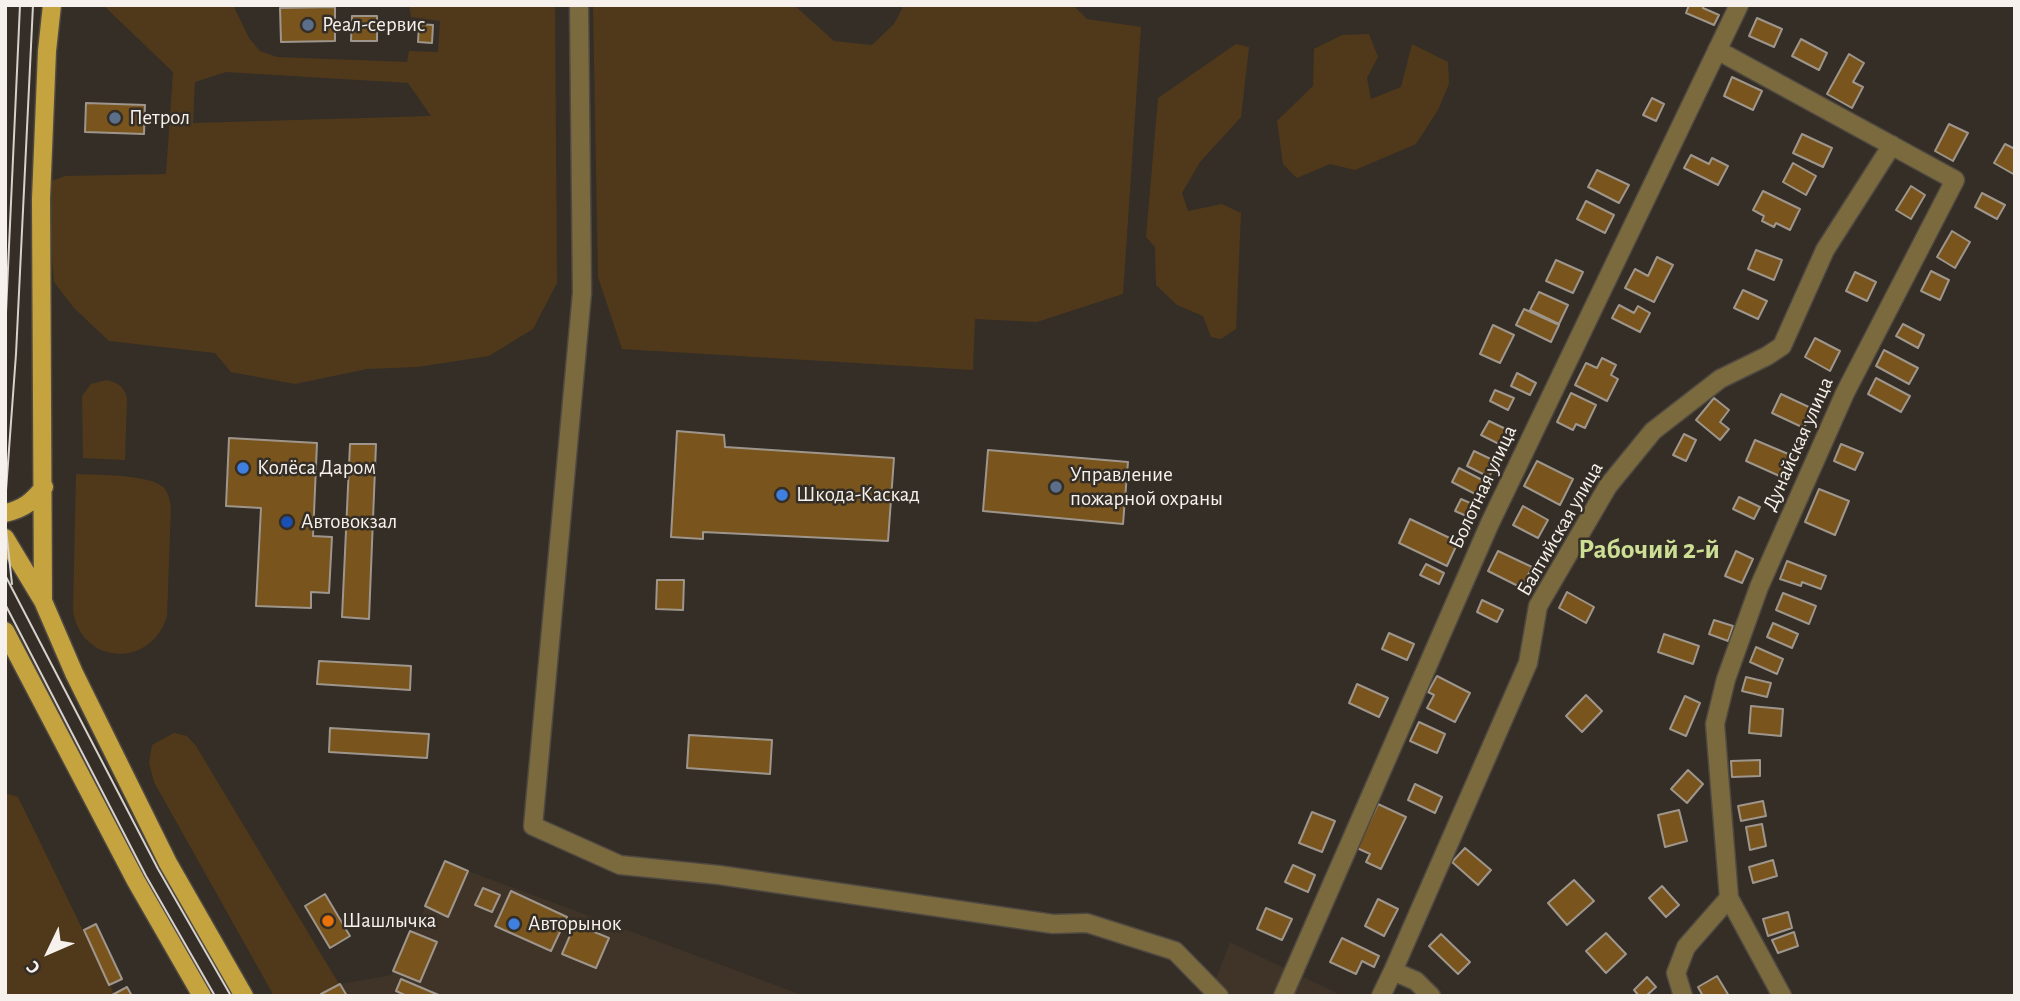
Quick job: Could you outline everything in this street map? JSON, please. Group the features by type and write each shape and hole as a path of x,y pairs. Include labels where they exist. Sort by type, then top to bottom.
{"main road":[{"path":"43,601 41,199 47,51 52,5"},
{"path":"5,513 19,510 33,501 44,486"},
{"path":"5,538 43,601 74,673 168,863 244,996"},
{"path":"5,631 136,881 202,996"}],"street":[{"path":"579,5 582,293 533,826 620,865 719,876 1053,924 1087,923 1175,951 1219,996"},
{"name":"Болотная улица","path":"1283,996 1490,523 1739,5"},
{"name":"Дунайская улица","path":"1717,50 1955,180 1845,393 1759,587 1726,679 1716,724 1729,898 1782,996"},
{"name":"Балтийская улица","path":"1381,996 1528,663 1538,606 1608,486 1653,431 1720,379 1782,346 1825,250 1892,145"},
{"path":"1684,996 1676,972 1685,947 1729,898"},
{"path":"1393,971 1416,981 1431,996"}],"shaded area":[{"path":"103,5 233,5 249,38 260,51 277,57 407,62 409,51 438,52 440,21 411,17 409,5 555,5 557,283 533,329 489,356 418,367 367,369 295,384 231,372 215,353 109,341 74,308 54,282 50,230 52,181 65,176 166,174 173,72","holes":["226,72 408,83 431,116 193,123 195,82"]},
{"path":"593,5 794,5 834,41 872,45 894,24 904,5 1073,5 1087,19 1141,27 1123,294 1037,322 975,319 973,370 622,349 598,277"},
{"path":"1369,34 1378,57 1367,78 1371,99 1401,87 1412,44 1448,62 1449,84 1438,110 1416,144 1355,170 1330,164 1297,178 1283,164 1277,121 1313,86 1314,49 1342,35"},
{"path":"1236,44 1249,47 1241,117 1200,162 1182,193 1188,211 1222,204 1241,213 1236,329 1221,339 1211,337 1203,316 1177,305 1156,285 1155,247 1146,237 1158,98"},
{"path":"106,380 120,385 127,398 125,460 83,458 82,396 91,384"},
{"path":"76,474 146,480 163,487 168,496 171,507 167,616 159,633 147,645 133,652 118,654 103,651 90,643 79,630 73,612"},
{"path":"174,733 187,736 196,746 339,984 318,996 274,996 154,782 149,763 152,745"},
{"path":"5,793 18,797 114,994 5,996"},
{"name":"Авторынок","path":"445,861 805,996 322,996 340,984 391,975 410,931 414,932"},
{"path":"1230,942 1343,996 1209,996"}],"building":[{"path":"1689,5 1704,5 1703,8 1719,15 1714,25 1686,13"},
{"name":"Реал-сервис","path":"335,7 335,41 281,42 280,8"},
{"path":"352,16 377,16 377,41 351,41"},
{"path":"1757,18 1782,29 1774,47 1749,36"},
{"path":"419,24 433,25 432,43 418,42"},
{"path":"1801,39 1827,53 1819,70 1792,56"},
{"path":"1849,54 1864,63 1853,82 1863,87 1852,108 1827,94"},
{"path":"1732,77 1762,91 1753,110 1724,96"},
{"path":"1652,98 1664,104 1656,121 1643,115"},
{"name":"Петрол","path":"86,103 145,105 144,134 85,132"},
{"path":"1949,124 1968,133 1953,161 1935,151"},
{"path":"1802,134 1832,148 1823,167 1793,153"},
{"path":"2005,144 2015,149 2015,175 1994,163"},
{"path":"1691,155 1709,164 1712,158 1728,166 1718,185 1684,168"},
{"path":"1793,163 1816,176 1806,195 1783,182"},
{"path":"1597,170 1629,185 1619,203 1588,187"},
{"path":"1911,186 1925,195 1911,219 1896,210"},
{"path":"1763,191 1800,209 1790,230 1776,223 1774,227 1762,221 1764,216 1753,210"},
{"path":"1982,193 2005,205 1997,219 1975,207"},
{"path":"1586,201 1614,215 1605,233 1577,219"},
{"path":"1952,231 1970,242 1955,268 1937,257"},
{"path":"1756,250 1782,260 1774,280 1748,269"},
{"path":"1657,257 1673,265 1654,302 1625,288 1635,269 1648,276"},
{"path":"1556,260 1583,272 1573,293 1546,281"},
{"path":"1931,271 1949,280 1940,300 1921,291"},
{"path":"1855,272 1876,282 1867,301 1846,291"},
{"path":"1743,290 1767,301 1758,319 1734,308"},
{"path":"1539,292 1568,305 1559,324 1530,310"},
{"path":"1619,305 1634,313 1638,306 1650,313 1640,332 1612,318"},
{"path":"1524,309 1559,325 1551,342 1516,325"},
{"path":"1903,324 1924,335 1918,348 1896,336"},
{"path":"1493,325 1514,335 1500,363 1480,354"},
{"path":"1815,338 1840,351 1830,371 1805,357"},
{"path":"1884,350 1918,368 1909,384 1876,366"},
{"path":"1602,358 1616,365 1611,375 1618,379 1607,401 1575,385 1586,363 1597,368"},
{"path":"1517,373 1536,383 1530,395 1511,386"},
{"path":"1876,378 1910,396 1901,412 1868,394"},
{"path":"1495,390 1514,398 1508,410 1490,401"},
{"path":"1571,393 1596,405 1585,428 1576,424 1573,430 1557,422"},
{"path":"1781,394 1813,409 1804,428 1772,413"},
{"path":"1714,398 1729,410 1720,422 1729,429 1720,440 1696,420"},
{"path":"1489,421 1510,431 1503,446 1481,435"},
{"name":"Шкода-Каскад","path":"677,431 724,435 725,447 894,458 888,541 703,532 703,539 671,537"},
{"path":"1684,434 1696,440 1686,461 1673,455"},
{"name":"Автовокзал","path":"229,438 317,443 313,536 332,537 329,593 311,592 311,608 256,606 261,508 226,506"},
{"path":"1755,440 1793,456 1784,478 1746,461"},
{"path":"350,444 376,444 369,619 342,617"},
{"path":"1841,444 1863,453 1855,470 1834,461"},
{"name":"Управление пожарной охраны","path":"988,450 1128,462 1123,524 983,511"},
{"path":"1474,451 1497,462 1489,477 1467,466"},
{"path":"1537,461 1573,479 1560,505 1524,486"},
{"path":"1459,468 1488,483 1481,497 1452,482"},
{"path":"1819,489 1849,501 1835,535 1805,522"},
{"path":"1739,497 1760,507 1754,519 1733,509"},
{"path":"1461,499 1477,506 1471,518 1455,511"},
{"path":"1523,506 1548,520 1538,538 1513,525"},
{"path":"1410,519 1458,542 1447,566 1399,543"},
{"path":"1498,551 1532,567 1522,588 1488,571"},
{"path":"1736,551 1753,559 1742,583 1725,576"},
{"path":"1787,561 1826,576 1821,589 1802,582 1801,586 1780,579"},
{"path":"1426,564 1444,573 1439,584 1420,575"},
{"path":"657,580 684,580 683,610 656,609"},
{"path":"1567,592 1594,607 1586,623 1559,608"},
{"path":"1783,593 1816,606 1809,624 1776,610"},
{"path":"1482,600 1503,610 1497,622 1477,612"},
{"path":"1714,620 1733,626 1728,641 1709,634"},
{"path":"1773,623 1798,634 1792,648 1767,637"},
{"path":"1389,633 1414,644 1407,660 1382,649"},
{"path":"1664,634 1699,646 1693,664 1658,652"},
{"path":"1756,647 1783,659 1777,674 1750,662"},
{"path":"319,661 411,666 410,690 317,684"},
{"path":"1437,676 1470,693 1455,722 1427,708 1434,695 1428,692"},
{"path":"1746,677 1771,683 1767,697 1742,691"},
{"path":"1357,684 1388,698 1379,717 1349,703"},
{"path":"1586,695 1602,711 1582,732 1566,716"},
{"path":"1685,696 1700,703 1686,736 1670,729"},
{"path":"1751,706 1783,709 1781,736 1749,733"},
{"path":"1419,722 1445,734 1437,753 1410,741"},
{"path":"330,728 429,734 427,758 329,752"},
{"path":"689,735 772,740 770,774 687,768"},
{"path":"1760,760 1760,776 1732,777 1731,761"},
{"path":"1688,770 1703,784 1687,803 1671,789"},
{"path":"1415,784 1442,797 1435,813 1408,800"},
{"path":"1763,801 1766,816 1741,821 1738,806"},
{"path":"1378,804 1406,817 1381,869 1366,862 1370,854 1357,848"},
{"path":"1679,810 1687,841 1665,847 1658,815"},
{"path":"1312,812 1335,821 1322,852 1299,843"},
{"path":"1762,824 1766,846 1750,850 1746,827"},
{"path":"1465,848 1491,870 1478,885 1452,862"},
{"path":"1773,860 1777,876 1753,883 1749,867"},
{"path":"445,861 468,871 448,917 425,906"},
{"path":"1293,865 1315,875 1308,892 1285,882"},
{"path":"1574,880 1594,901 1567,925 1548,903"},
{"path":"1662,886 1679,905 1666,917 1649,898"},
{"path":"483,888 500,895 492,912 475,905"},
{"path":"511,891 567,917 551,951 495,926"},
{"name":"Шашлычка","path":"325,894 350,936 330,948 305,906"},
{"path":"1378,899 1398,909 1384,936 1365,926"},
{"path":"1266,908 1292,919 1282,940 1257,929"},
{"path":"1788,912 1792,928 1768,936 1763,919"},
{"path":"96,924 122,979 109,985 84,930"},
{"path":"575,924 609,938 596,968 562,954"},
{"path":"410,931 437,942 420,982 393,971"},
{"path":"1794,932 1798,946 1778,953 1772,940"},
{"path":"1606,933 1626,954 1606,973 1586,951"},
{"path":"1441,934 1470,962 1458,974 1429,946"},
{"path":"1342,938 1379,956 1374,967 1362,961 1356,974 1330,962"},
{"path":"1717,976 1729,996 1703,996 1698,987"},
{"path":"1647,977 1656,987 1646,996 1639,996 1634,990"},
{"path":"401,979 441,996 407,996 396,991"},
{"path":"340,984 347,996 322,996 321,994"},
{"path":"127,987 132,996 110,996 114,994"}],"tram line":[{"path":"5,334 20,5"},
{"path":"5,504 16,354 33,5"},
{"path":"5,520 12,584"},
{"path":"5,575 158,869 231,996"},
{"path":"5,604 146,876 215,996"}],"place":[{"name":"Реал-сервис","path":"308,25"},
{"name":"Петрол","path":"115,118"},
{"name":"Колёса Даром","path":"243,468"},
{"name":"Управление пожарной охраны","path":"1056,487"},
{"name":"Шкода-Каскад","path":"782,495"},
{"name":"Автовокзал","path":"287,522"},
{"name":"Шашлычка","path":"328,921"},
{"name":"Авторынок","path":"514,924"}],"district":[{"name":"Рабочий 2‑й","path":"1649,550"}]}
